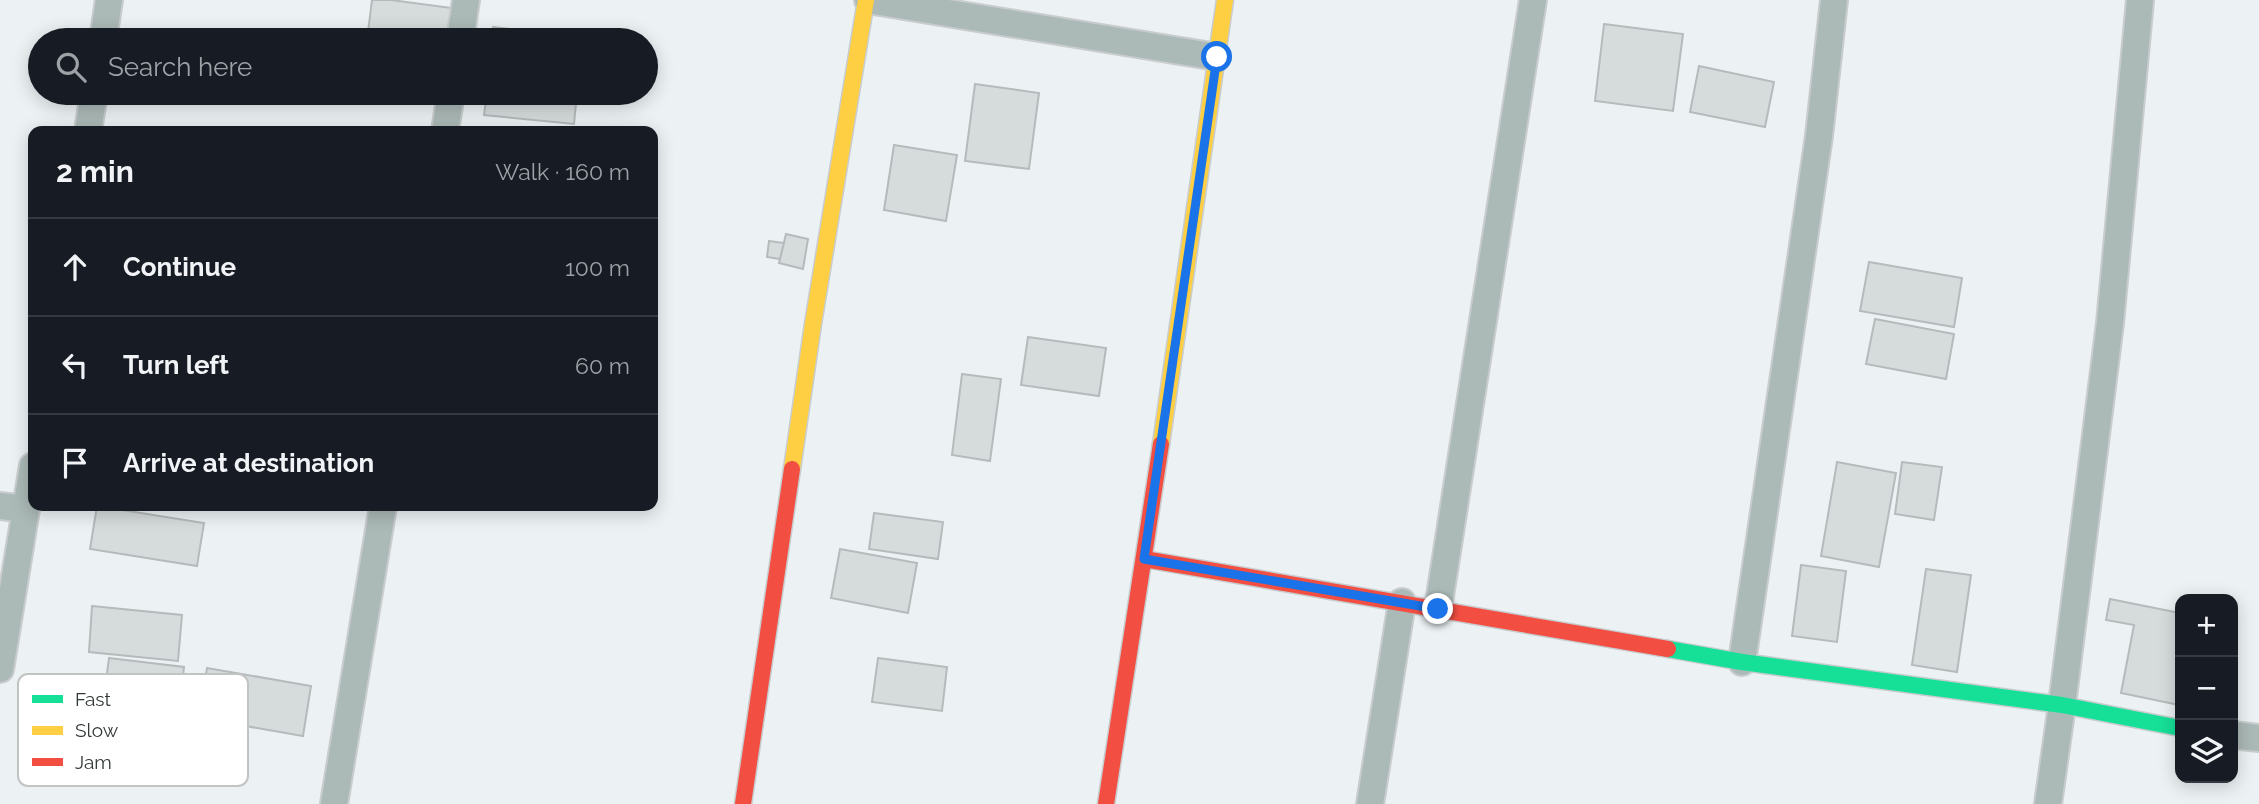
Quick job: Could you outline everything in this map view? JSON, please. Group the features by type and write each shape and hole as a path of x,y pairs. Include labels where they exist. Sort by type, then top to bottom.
{"street":[{"path":"105,28 109,0"},
{"path":"462,28 467,0"},
{"path":"743,804 813,324 867,0 1217,57"},
{"path":"1106,804 1225,0"},
{"path":"1438,609 1533,0"},
{"path":"1742,662 1817,150 1834,0"},
{"path":"2048,804 2110,323 2140,0"},
{"path":"89,126 92,105"},
{"path":"446,126 449,105"},
{"path":"0,669 28,497"},
{"path":"0,506 26,509"},
{"path":"334,804 382,511"},
{"path":"1144,559 1742,662 2062,705 2175,727"},
{"path":"1370,804 1402,602"},
{"path":"2238,736 2259,738"}],"building":[{"path":"372,0 452,8 450,28 368,28"},
{"path":"1604,24 1683,34 1673,111 1595,101"},
{"path":"1699,66 1774,82 1765,127 1690,112"},
{"path":"975,84 1039,93 1029,169 965,161"},
{"path":"485,105 576,105 574,124 484,115"},
{"path":"894,145 957,155 946,221 884,210"},
{"path":"786,234 808,239 803,269 779,263"},
{"path":"769,241 784,243 780,259 767,257"},
{"path":"1869,262 1962,278 1954,327 1860,311"},
{"path":"1875,319 1954,334 1946,379 1866,364"},
{"path":"1028,337 1106,348 1099,396 1021,385"},
{"path":"962,374 1001,379 990,461 952,455"},
{"path":"1837,462 1896,473 1879,567 1821,556"},
{"path":"1902,462 1942,467 1934,520 1895,514"},
{"path":"96,511 128,511 204,523 197,566 90,549"},
{"path":"874,513 943,522 938,559 869,549"},
{"path":"840,549 917,563 908,613 831,598"},
{"path":"1801,565 1846,571 1837,642 1792,636"},
{"path":"1926,569 1971,575 1957,672 1912,665"},
{"path":"2110,599 2175,612 2175,704 2121,693 2134,625 2106,620"},
{"path":"92,606 182,615 178,661 89,652"},
{"path":"109,658 184,667 183,674 107,674"},
{"path":"878,658 947,667 942,711 872,702"},
{"path":"207,668 242,674 206,674"},
{"path":"248,675 311,686 303,736 248,726"}],"traffic: fast":[{"path":"1668,649 1742,662 2062,705 2175,727"}],"traffic: slow":[{"path":"792,469 866,0"},
{"path":"1161,444 1225,0"}],"traffic: jam":[{"path":"1106,804 1161,444"},
{"path":"743,804 792,469"},
{"path":"1144,559 1668,649"}],"route":[{"path":"1217,57 1144,559 1438,609"}]}
